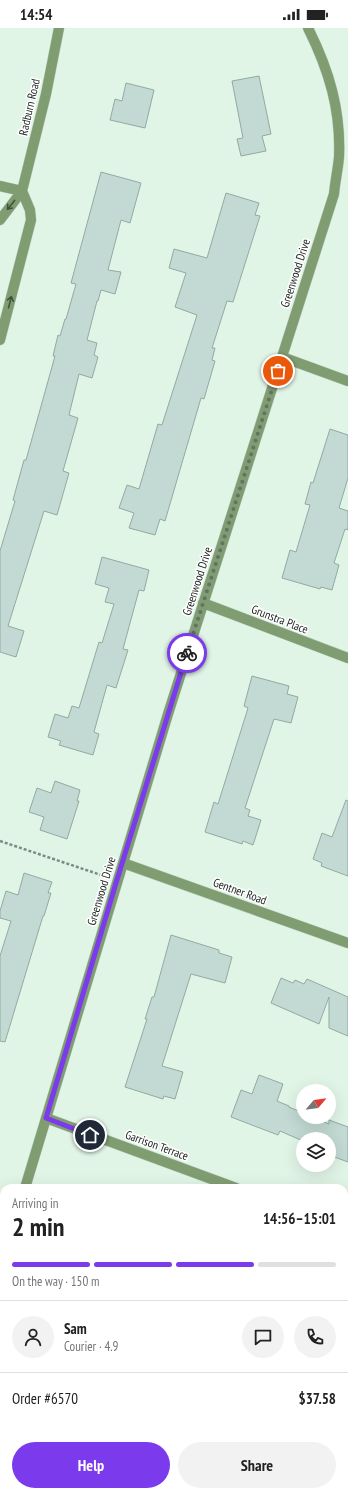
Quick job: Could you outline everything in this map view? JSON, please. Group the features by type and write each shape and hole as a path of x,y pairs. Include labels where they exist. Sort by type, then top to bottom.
{"street":[{"name":"Radburn Road","path":"0,220 22,191 46,94 59,28"},
{"name":"Greenwood Drive","path":"26,1184 168,714 334,194 339,158 338,122 332,86 320,52 308,28"},
{"path":"0,186 22,191 30,210 30,220 0,340"},
{"path":"282,357 348,381"},
{"name":"Grunstra Place","path":"203,604 348,658"},
{"name":"Gentner Road","path":"123,863 348,943"},
{"name":"Garrison Terrace","path":"46,1118 225,1184"}],"path":[{"path":"0,841 101,875"}],"building":[{"path":"259,76 271,134 262,136 266,151 241,156 237,139 243,138 232,81"},
{"path":"126,83 154,90 145,128 110,120 115,99 122,101"},
{"path":"101,172 141,183 130,223 121,220 108,270 121,272 115,294 101,290 87,340 97,343 94,355 98,357 92,378 79,374 69,415 78,418 63,471 69,473 57,515 44,511 8,626 24,631 16,657 0,652 0,551 15,501 13,500 24,460 26,460 55,356 53,356 58,335 60,336 76,284 71,283"},
{"path":"226,193 259,203 255,215 260,216 233,302 227,301 212,348 215,348 212,360 215,361 204,399 201,398 165,521 160,519 155,535 129,528 134,513 119,508 127,485 139,489 158,424 162,425 197,315 175,307 186,273 169,268 174,249 207,258"},
{"path":"330,429 348,435 348,478 339,508 348,511 348,530 345,529 334,563 339,565 332,590 321,587 320,589 282,578 290,550 296,552 310,505 305,504 311,482 313,483"},
{"path":"102,557 149,570 144,591 139,590 123,649 128,650 116,688 107,685 94,732 99,734 93,755 59,745 61,741 48,737 55,714 68,718 72,706 79,708 99,642 102,643 114,604 105,602 109,588 95,584"},
{"path":"252,676 289,686 287,694 298,697 291,723 274,719 245,808 250,810 248,816 261,820 253,845 243,841 242,844 205,832 214,802 218,804 248,708 244,706"},
{"path":"55,781 80,790 77,801 79,801 67,839 40,830 44,817 29,812 37,788 51,793"},
{"path":"346,800 348,801 348,876 321,866 322,863 313,859 322,833 332,837"},
{"path":"24,873 52,882 48,893 51,893 5,1042 0,1041 0,956 11,921 0,918 0,911 6,891 18,895"},
{"path":"171,935 219,950 219,953 232,957 225,983 191,974 162,1066 183,1072 175,1099 164,1096 163,1099 125,1087 147,1019 145,1019 152,997 154,997"},
{"path":"281,978 293,983 295,980 304,984 307,979 348,997 348,1036 329,1028 329,997 319,1024 271,1003"},
{"path":"259,1075 283,1084 277,1101 296,1110 296,1124 336,1124 336,1123 348,1127 348,1162 336,1158 336,1132 296,1132 296,1138 280,1131 278,1135 231,1117 241,1090 252,1094"}],"way so far":[{"path":"187,653 278,371"}],"route":[{"path":"90,1135 46,1118 116,883 187,653"}]}
